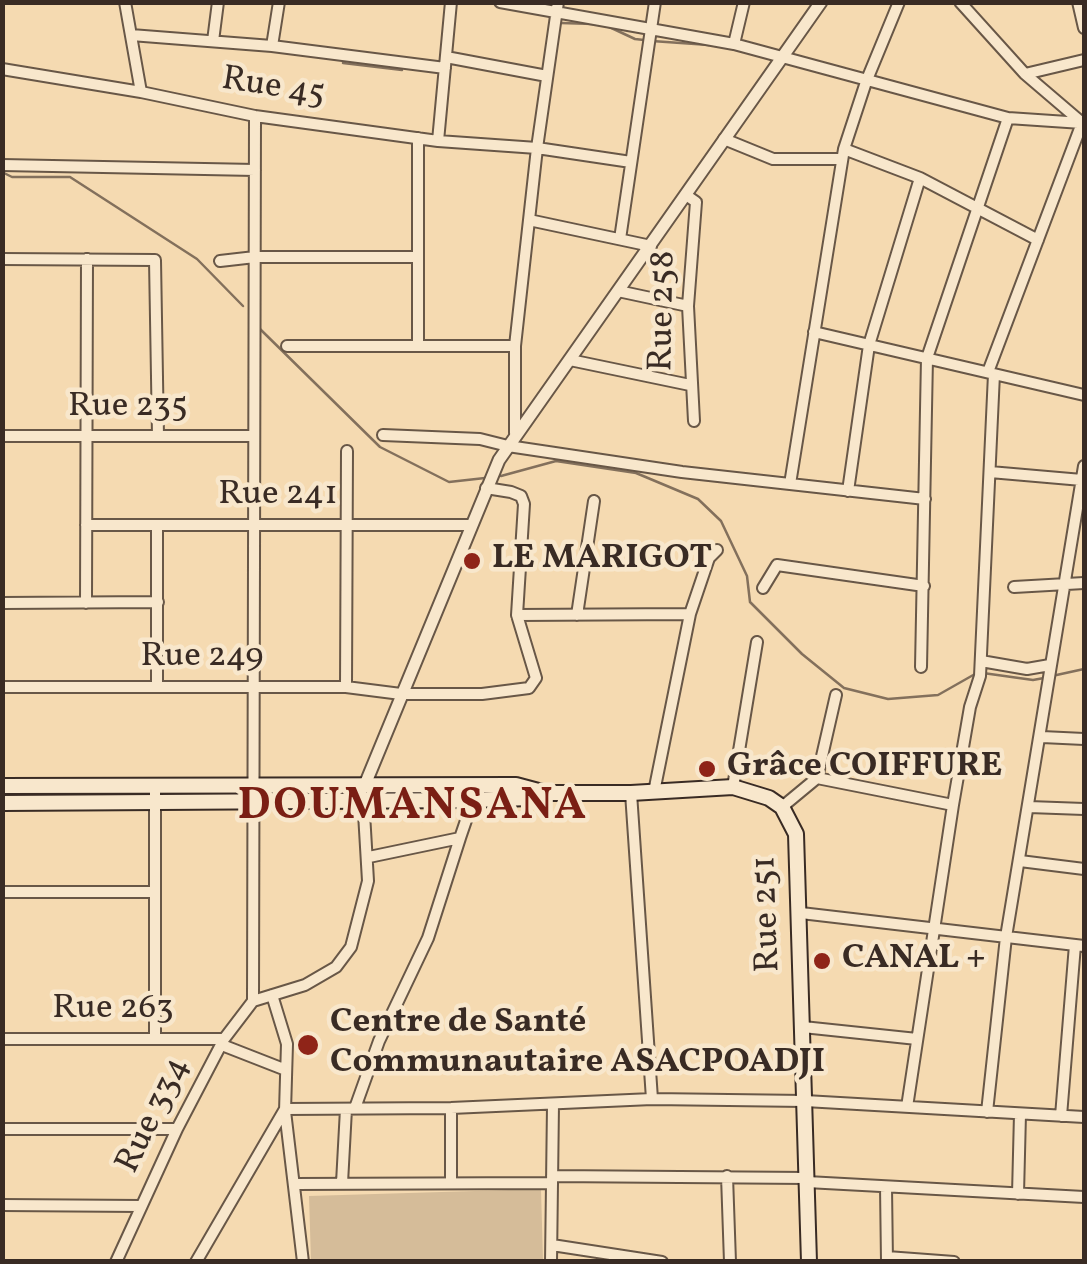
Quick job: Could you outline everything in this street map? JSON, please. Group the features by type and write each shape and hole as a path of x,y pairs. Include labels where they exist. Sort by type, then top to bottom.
{"main road":[{"name":"Rue 251","path":"2,786 156,785 254,793 363,793 516,785 547,793 631,793 733,787 754,791 782,807 796,834 801,913 809,1262"},
{"name":"Rue 251","path":"2,803 155,802 254,793"},
{"name":"Rue 251","path":"363,793 473,800 530,798 547,793"}],"street":[{"path":"115,2 126,3 141,92"},
{"path":"213,41 218,2"},
{"path":"272,46 279,2"},
{"path":"438,141 451,2"},
{"path":"500,2 557,8 651,32 734,44 1008,118 1083,124"},
{"path":"620,239 656,2"},
{"path":"734,44 744,2"},
{"path":"255,116 253,1001 305,985 336,966 351,947 369,857 363,793 486,488 515,434 651,246 691,198 724,138 821,2"},
{"path":"790,484 843,154 866,82 899,2"},
{"path":"960,2 1024,74 1083,124"},
{"path":"1078,2 1084,28"},
{"path":"515,434 515,346 557,8"},
{"path":"131,35 446,63 547,76"},
{"path":"1024,74 1084,60"},
{"name":"Rue 45","path":"2,69 255,116 632,162"},
{"path":"921,667 927,358 1008,118"},
{"path":"907,1107 953,806 970,706 981,668 991,373 1083,124"},
{"path":"418,138 418,346"},
{"path":"724,138 772,159 843,154 920,178 1038,240"},
{"path":"2,165 255,170"},
{"path":"848,491 869,345 920,178"},
{"name":"Rue 258","path":"691,198 688,306 694,421"},
{"path":"529,220 651,246"},
{"path":"220,261 255,257 418,257"},
{"path":"86,258 86,602"},
{"path":"2,259 152,259 157,265 158,436"},
{"path":"618,291 688,306"},
{"path":"814,332 1084,394"},
{"path":"287,346 515,346"},
{"path":"570,360 690,384"},
{"path":"383,435 467,437 508,446 925,500"},
{"name":"Rue 235","path":"2,436 254,436"},
{"path":"346,687 347,451"},
{"path":"986,1112 1006,937 1084,466"},
{"path":"990,472 1082,480"},
{"path":"486,488 521,496 524,504 517,615 690,614"},
{"path":"576,615 594,501"},
{"name":"Rue 241","path":"86,524 470,524"},
{"path":"157,524 157,686"},
{"path":"654,792 690,614 709,558 717,550"},
{"path":"763,588 777,565 924,586"},
{"path":"1014,588 1084,583"},
{"path":"2,602 158,602"},
{"name":"Rue 249","path":"2,687 346,687 401,694 482,694 529,688 536,678 517,615"},
{"path":"733,787 757,642"},
{"path":"981,668 1050,665"},
{"path":"782,807 817,778 836,695"},
{"path":"1042,737 1084,739"},
{"path":"817,778 953,806"},
{"path":"155,1039 156,785"},
{"path":"631,793 652,1098"},
{"path":"342,1184 350,1108 428,938 473,800"},
{"path":"1029,807 1084,809"},
{"path":"369,857 460,838"},
{"path":"1020,860 1084,869"},
{"path":"2,892 155,892"},
{"path":"801,913 1080,946 1061,1116"},
{"path":"272,995 288,1044 285,1109 303,1262"},
{"name":"Rue 334","path":"116,1262 177,1129 223,1042 253,1001"},
{"path":"804,1027 917,1039"},
{"name":"Rue 263","path":"2,1039 223,1042"},
{"path":"223,1042 286,1070"},
{"path":"285,1109 553,1105 652,1098 805,1101 1084,1118"},
{"path":"552,1262 553,1105"},
{"path":"451,1108 451,1182"},
{"path":"196,1262 285,1109"},
{"path":"1018,1194 1020,1114"},
{"path":"2,1129 177,1129"},
{"path":"296,1184 727,1176 1084,1197"},
{"path":"727,1176 730,1262"},
{"path":"886,1187 887,1259 954,1262"},
{"path":"2,1205 141,1206"},
{"path":"552,1245 662,1262"}],"shaded area":[{"path":"541,1189 543,1261 311,1261 309,1196"}],"waterway":[{"path":"561,23 593,24"},
{"path":"605,25 644,40"},
{"path":"652,41 709,45"},
{"path":"343,63 402,70"},
{"path":"2,172 12,177 70,177 197,259 243,306"},
{"path":"259,328 380,447 449,482 485,478"},
{"path":"501,476 556,461 636,473 698,499 721,521 747,576 750,602 802,654 844,688 888,699 938,695 975,674"},
{"path":"1052,676 1084,669"},
{"path":"983,673 1044,678"}],"place":[{"name":"LE MARIGOT","path":"472,561"},
{"name":"Grâce COIFFURE","path":"707,769"},
{"name":"CANAL +","path":"822,961"},
{"name":"Centre de Santé Communautaire ASACPOADJI","path":"308,1045"}],"district":[{"name":"DOUMANSANA","path":"413,810"}]}
